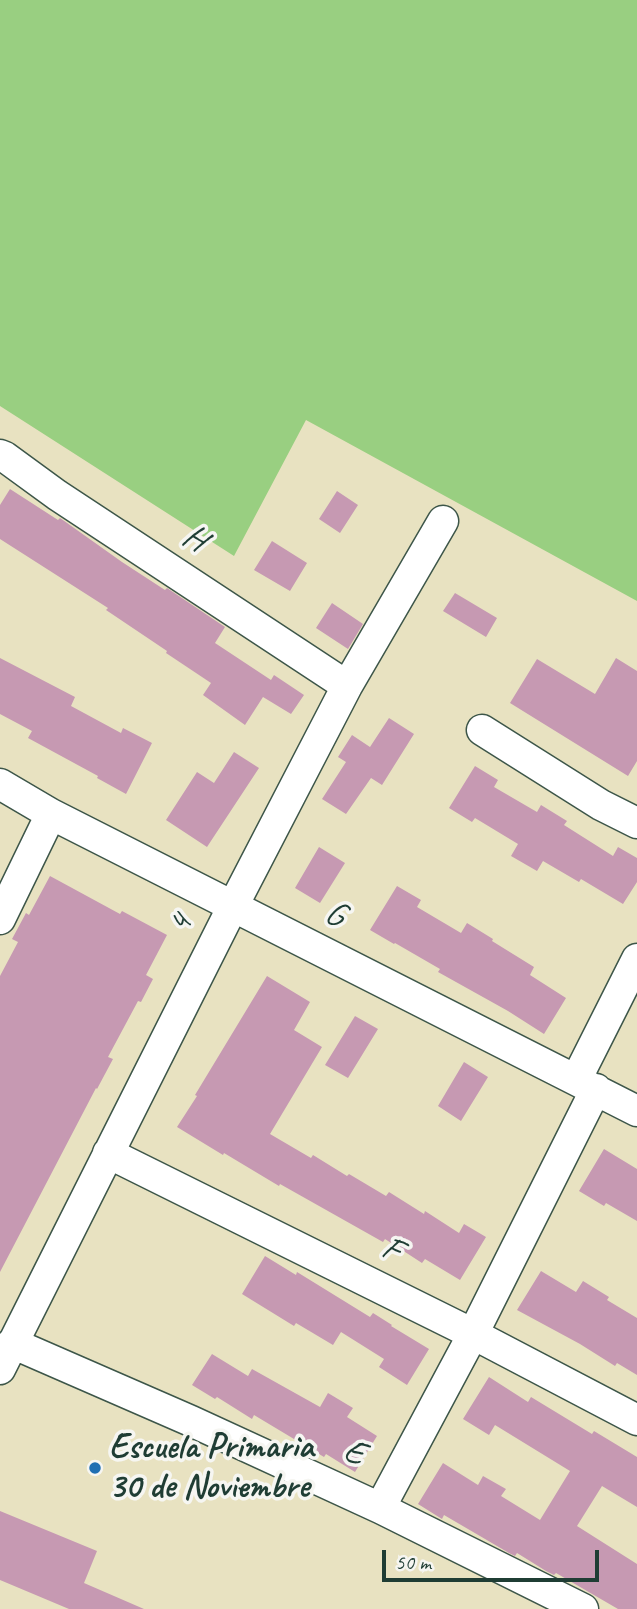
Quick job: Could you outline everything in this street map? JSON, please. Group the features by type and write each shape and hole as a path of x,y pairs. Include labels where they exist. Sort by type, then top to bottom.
{"street":[{"name":"H","path":"0,455 347,686"},
{"name":"4","path":"6,1356 347,686 443,521"},
{"path":"482,730 601,805 637,823"},
{"name":"G","path":"0,784 51,814 637,1111"},
{"path":"0,919 51,814"},
{"path":"380,1508 473,1334 586,1085 637,959"},
{"name":"F","path":"108,1153 473,1334 637,1420"},
{"name":"E","path":"6,1356 191,1421 380,1508 583,1609"}],"green space":[{"path":"0,0 637,0 637,601 306,420 234,556 0,406"}],"building":[{"path":"10,489 58,520 60,518 122,562 225,627 215,643 271,680 274,675 304,695 291,714 263,697 245,725 203,695 211,683 106,610 108,608 0,539 0,505"},
{"path":"337,491 358,505 340,533 319,519"},
{"path":"272,541 307,563 290,591 254,570"},
{"path":"455,593 497,618 486,637 443,611"},
{"path":"332,603 363,624 348,649 316,628"},
{"path":"0,658 75,697 71,706 121,733 123,728 152,743 126,794 28,738 32,731 0,714"},
{"path":"616,658 637,671 637,761 628,776 510,703 537,659 595,694"},
{"path":"389,718 414,734 382,785 371,778 346,814 322,799 346,762 338,757 352,735 370,747"},
{"path":"234,752 259,768 207,847 166,820 197,772 214,783"},
{"path":"475,766 498,780 494,787 537,812 541,805 567,821 564,825 613,856 618,847 637,858 637,882 623,904 581,879 579,882 543,861 537,871 511,856 518,844 475,818 472,822 449,808"},
{"path":"319,847 345,863 320,903 295,888"},
{"path":"50,876 120,914 122,911 167,935 146,975 153,979 108,1057 113,1059 0,1272 0,976 18,942 12,939 26,913 29,915"},
{"path":"397,886 421,900 417,907 461,933 467,923 493,939 492,941 534,967 530,975 566,998 544,1034 438,972 440,969 370,930"},
{"path":"267,976 310,1002 294,1030 322,1047 270,1134 386,1196 389,1192 459,1233 464,1224 486,1237 460,1280 425,1259 422,1263 385,1239 383,1242 280,1184 279,1186 177,1127"},
{"path":"355,1016 378,1029 348,1078 325,1065"},
{"path":"464,1062 488,1077 461,1121 438,1106"},
{"path":"604,1149 637,1169 637,1221 579,1191"},
{"path":"265,1256 296,1275 297,1272 370,1317 373,1313 429,1349 407,1385 379,1367 384,1359 341,1332 333,1345 296,1323 294,1326 242,1294"},
{"path":"541,1271 576,1292 583,1281 609,1297 607,1300 637,1318 637,1375 617,1363 615,1366 517,1310"},
{"path":"212,1354 248,1376 252,1369 320,1407 328,1393 353,1408 347,1417 377,1436 355,1472 326,1454 324,1457 254,1415 252,1419 192,1385"},
{"path":"489,1377 528,1402 531,1397 592,1434 594,1431 637,1457 637,1507 602,1486 577,1526 637,1564 637,1609 618,1609 556,1573 554,1575 546,1571 517,1553 515,1556 509,1553 444,1515 442,1519 418,1504 443,1463 478,1485 483,1476 506,1489 501,1496 540,1520 570,1471 495,1425 489,1435 463,1419"},
{"path":"0,1511 97,1551 84,1583 144,1609 69,1609 0,1580"}],"place":[{"name":"Escuela Primaria 30 de Noviembre","path":"95,1468"}]}
